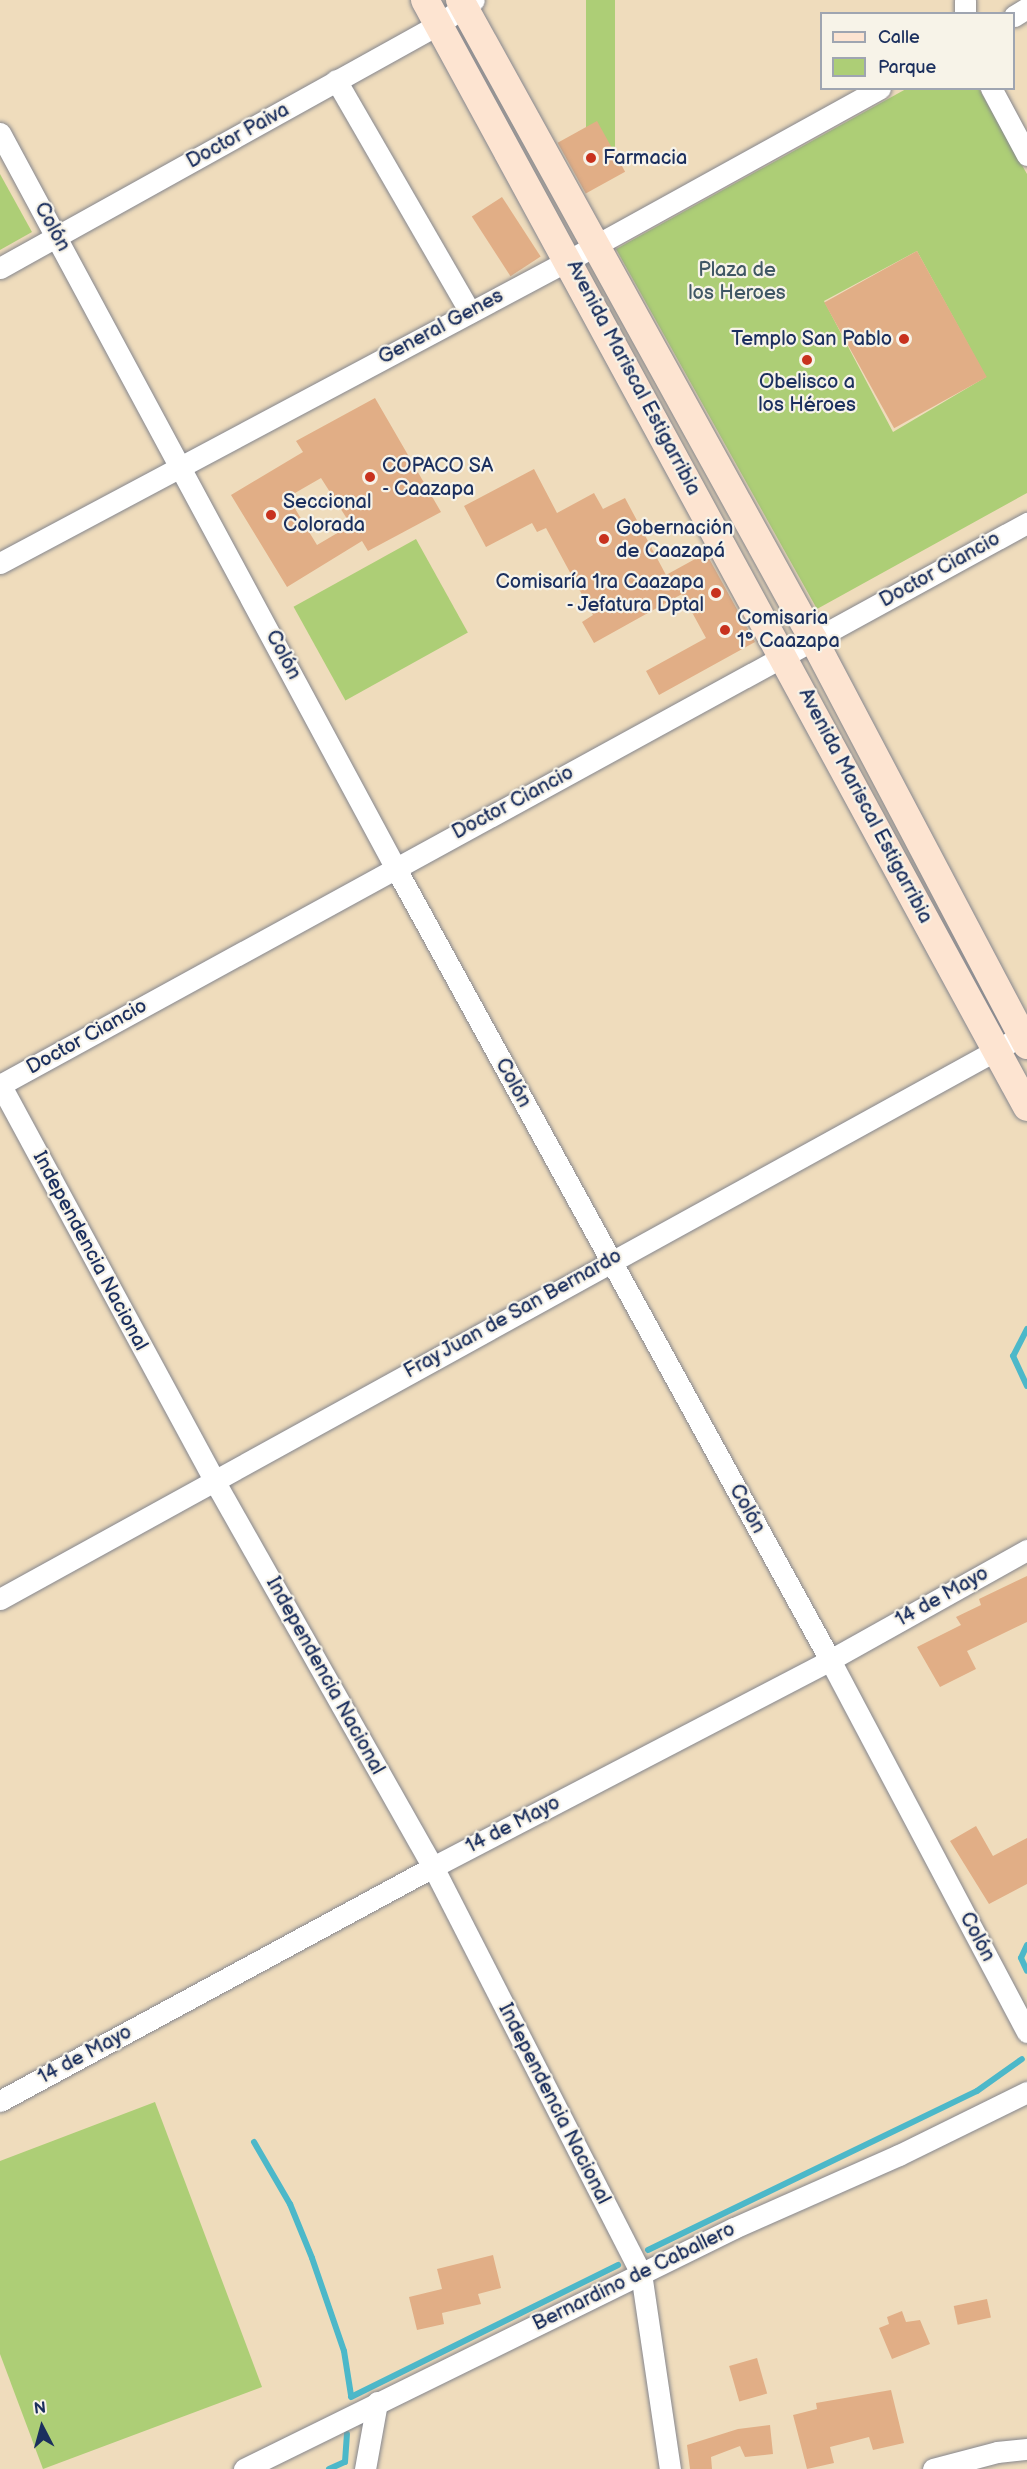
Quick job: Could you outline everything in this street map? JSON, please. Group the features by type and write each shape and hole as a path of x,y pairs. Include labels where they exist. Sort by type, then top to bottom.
{"main road":[{"name":"Avenida Mariscal Estigarribia","path":"466,2 813,639 1025,1038"},
{"name":"Avenida Mariscal Estigarribia","path":"432,12 570,260 1027,1107"}],"street":[{"name":"Doctor Paiva","path":"0,268 336,80 432,12 466,2"},
{"path":"336,80 470,312"},
{"name":"General Genes","path":"0,563 182,464 570,260 876,90"},
{"path":"992,90 1027,155"},
{"name":"Colón","path":"0,133 182,464 395,867 830,1660 1027,2032"},
{"name":"Doctor Ciancio","path":"0,1085 1027,523"},
{"name":"Fray Juan de San Bernardo","path":"0,1599 216,1482 609,1260 1025,1038"},
{"name":"Independencia Nacional","path":"0,1085 216,1482 433,1867 641,2273 670,2469"},
{"name":"14 de Mayo","path":"0,2101 433,1867 830,1660 1027,1550"},
{"name":"Bernardino de Caballero","path":"244,2469 641,2273 1027,2092"},
{"path":"365,2469 377,2402"},
{"path":"933,2469 997,2452 1027,2449"}],"green space":[{"path":"586,0 615,0 615,170 586,170"},
{"name":"Plaza de los Heroes","path":"904,90 980,90 1027,174 1027,493 817,609 616,249","holes":["917,251 986,377 893,432 824,301"]},
{"path":"0,174 32,232 0,250"},
{"path":"416,539 468,633 345,700 294,607"},
{"path":"155,2102 262,2387 43,2469 0,2354 0,2161"}],"building":[{"name":"Farmacia","path":"597,121 625,172 586,194 558,143"},
{"path":"502,197 541,257 510,276 472,217"},
{"name":"Templo San Pablo","path":"917,251 987,377 894,428 824,302"},
{"name":"COPACO SA - Caazapa","path":"375,398 441,512 368,551 362,541 287,587 231,495 303,452 296,441","holes":["321,478 351,525 317,545 288,497"]},
{"path":"534,469 557,513 594,493 603,509 625,498 666,575 706,553 755,642 659,695 646,671 706,638 682,594 594,643 582,622 593,615 546,528 537,532 532,523 486,547 464,506"},
{"path":"1027,1576 1027,1622 967,1651 976,1669 940,1687 917,1647 961,1625 956,1617 981,1605 979,1599"},
{"path":"976,1826 993,1856 1027,1838 1027,1884 989,1904 950,1841"},
{"path":"493,2255 501,2288 478,2294 481,2304 442,2313 444,2324 417,2330 409,2297 442,2289 437,2269"},
{"path":"987,2299 991,2318 958,2325 954,2306"},
{"path":"902,2311 906,2322 920,2320 930,2344 892,2359 879,2328 889,2324 887,2317"},
{"path":"757,2358 767,2394 739,2402 729,2366"},
{"path":"891,2390 904,2443 873,2450 869,2437 830,2447 834,2463 807,2469 793,2415 817,2409 816,2403"},
{"path":"770,2425 773,2454 745,2457 740,2446 711,2457 712,2469 690,2469 687,2445 738,2429"}],"waterway":[{"path":"1027,1329 1013,1356 1027,1386"},
{"path":"1027,1945 1021,1958 1027,1971"},
{"path":"648,2250 977,2091 1022,2059"},
{"path":"254,2142 290,2204 312,2258 344,2351 351,2395"},
{"path":"351,2397 618,2265"},
{"path":"329,2469 345,2462 347,2434"}],"place":[{"name":"Farmacia","path":"591,158"},
{"name":"Templo San Pablo","path":"904,339"},
{"name":"Obelisco a los Héroes","path":"807,360"},
{"name":"COPACO SA - Caazapa","path":"370,477"},
{"name":"Seccional Colorada","path":"271,515"},
{"name":"Gobernación de Caazapá","path":"604,539"},
{"name":"Comisaría 1ra Caazapa - Jefatura Dptal","path":"716,593"},
{"name":"Comisaria 1° Caazapa","path":"725,630"}]}
